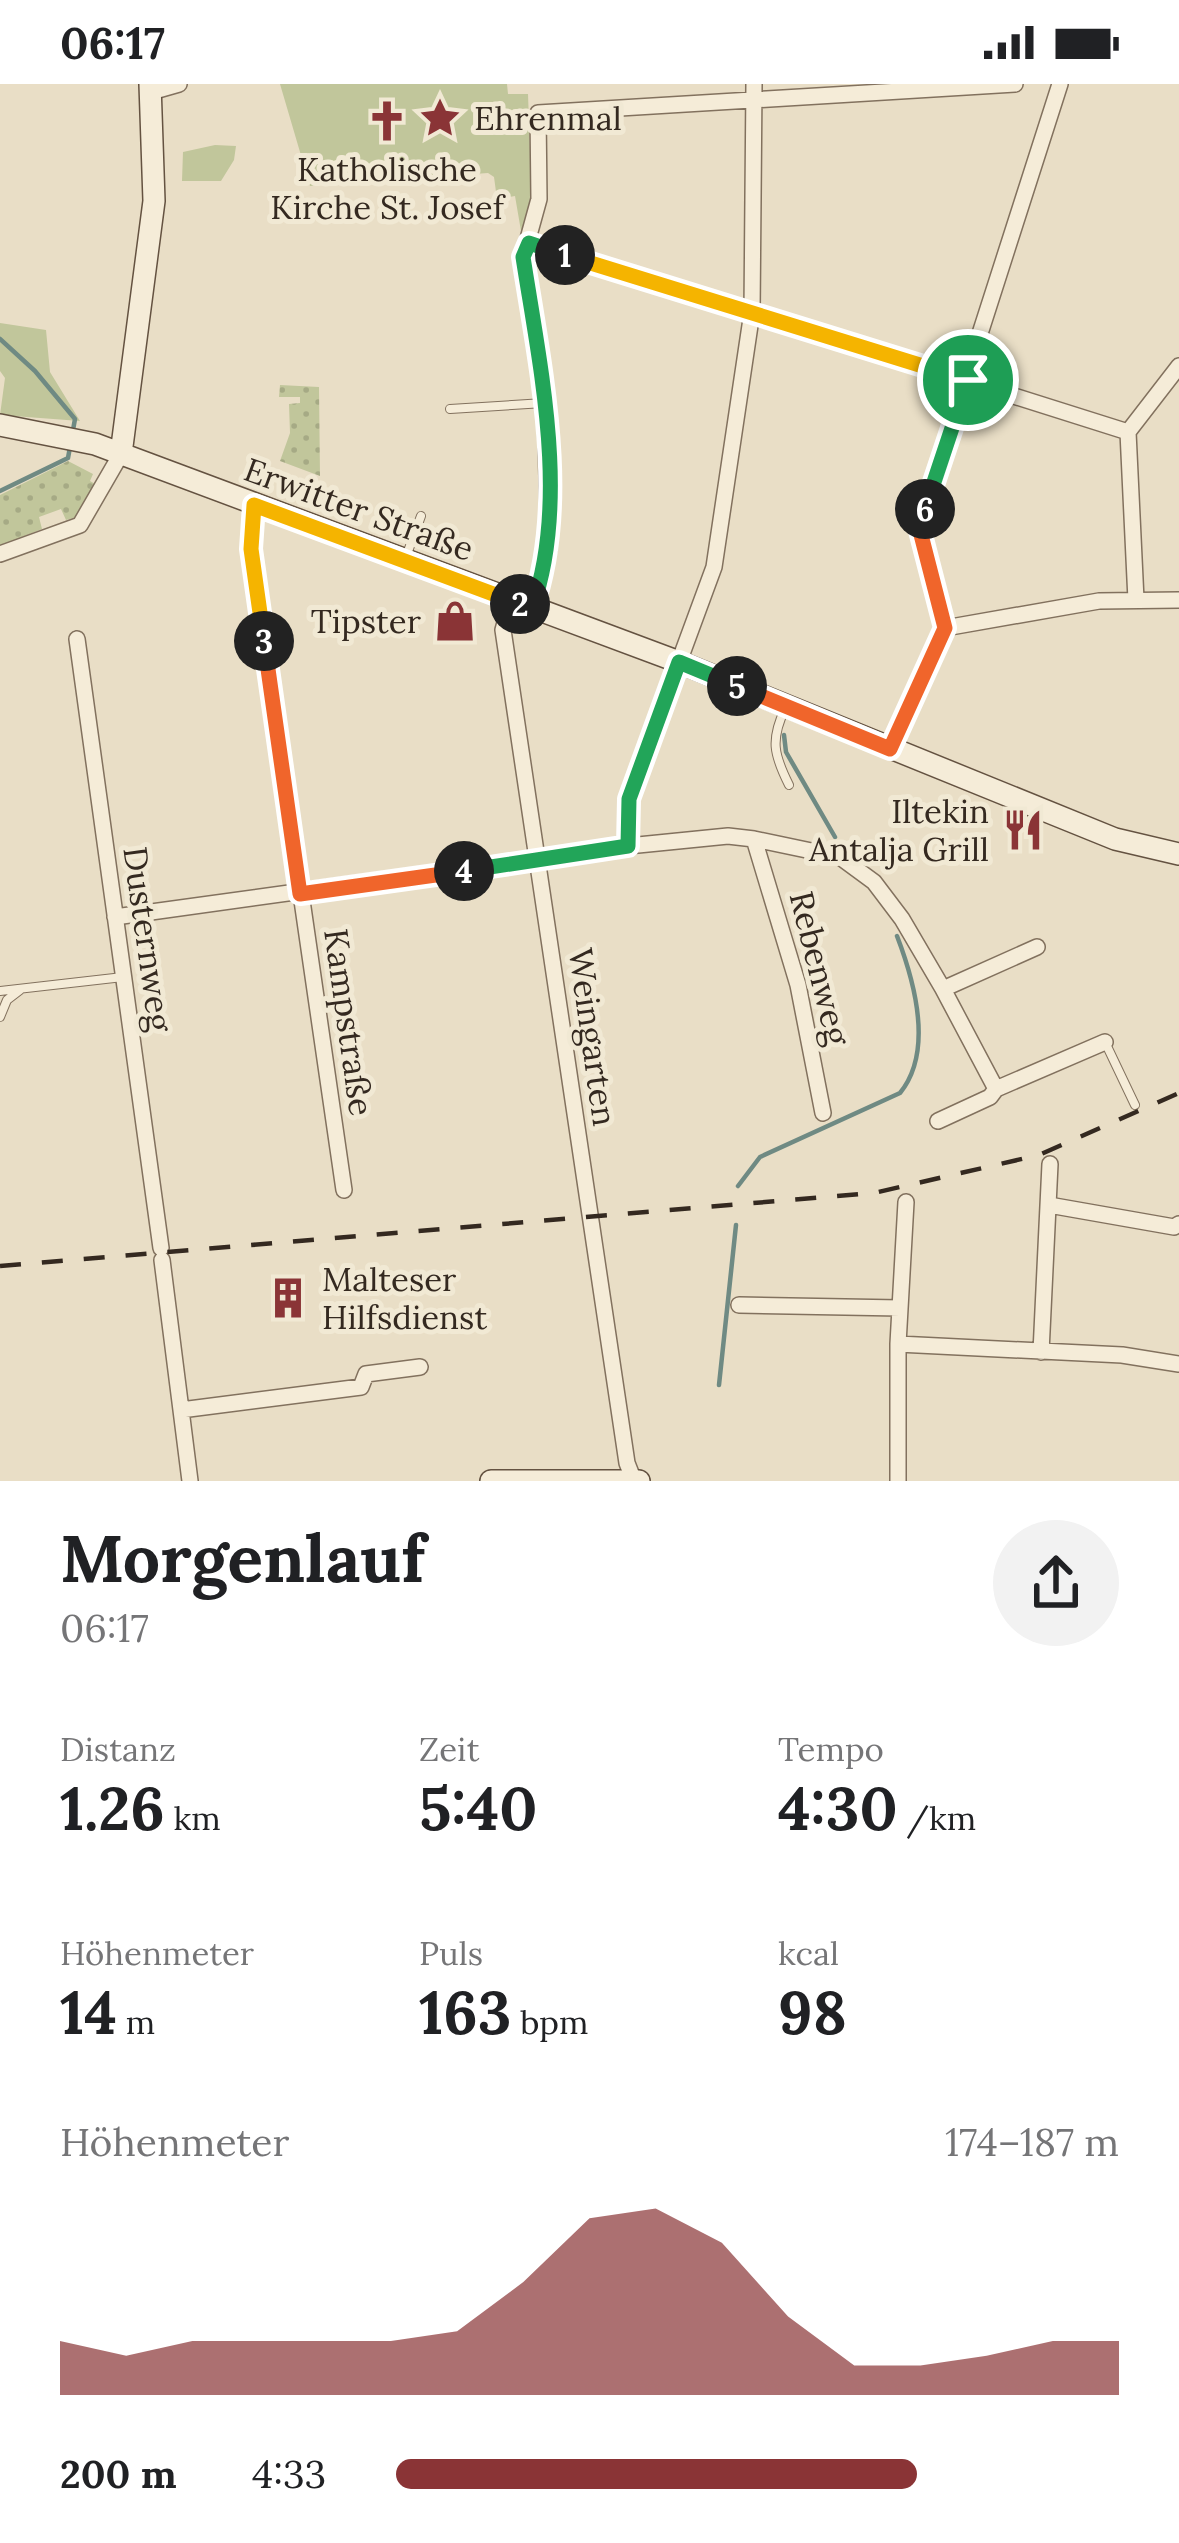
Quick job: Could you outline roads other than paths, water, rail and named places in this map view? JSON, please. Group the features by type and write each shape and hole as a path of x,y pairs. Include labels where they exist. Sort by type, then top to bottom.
{"street":[{"path":"0,554 80,525 121,454 154,201 150,88 179,84"},
{"path":"679,662 714,567 752,312 754,92 1015,84"},
{"path":"890,749 945,628 919,527 1060,84"},
{"name":"Weingarten","path":"636,1481 627,1463 590,1232 502,630 522,604 550,548 545,403 523,257 539,199 538,113 754,92"},
{"path":"529,243 1128,432"},
{"path":"1136,600 1128,432 1179,366"},
{"name":"Erwitter Straße","path":"0,425 95,444 679,662 1114,839 1179,854"},
{"name":"Kampstraße","path":"254,505 251,549 344,1190"},
{"path":"945,628 1099,601 1179,600"},
{"name":"Dusternweg","path":"77,639 190,1481"},
{"path":"115,916 628,846 728,836 754,839 839,857 874,882 943,988 996,1089"},
{"name":"Rebenweg","path":"754,839 798,985 823,1113"},
{"path":"943,988 1037,947"},
{"path":"938,1120 1105,1042"},
{"path":"1041,1352 1050,1164"},
{"path":"898,1481 898,1344 906,1202"},
{"path":"1049,1205 1174,1227 1179,1224"},
{"path":"739,1305 900,1308"},
{"path":"898,1344 1121,1355 1179,1364"},
{"path":"181,1409 361,1387 366,1374 420,1367"},
{"path":"491,1481 636,1481"}],"lane":[{"path":"450,409 545,403"},
{"path":"404,561 422,516"},
{"path":"628,846 629,799 679,662"},
{"path":"786,706 772,752 789,785"},
{"path":"0,991 123,977"},
{"path":"0,1017 7,1000 21,989"},
{"path":"1105,1042 1135,1105"}],"waterway":[{"path":"0,339 35,371 75,419 73,430"},
{"path":"0,491 68,458 70,447"},
{"path":"784,735 786,752 835,837"},
{"path":"738,1186 760,1157 900,1093 910,1076 919,1037 915,995 897,936"},
{"path":"719,1385 736,1225"}],"railway":[{"path":"0,1266 874,1193 1039,1155 1179,1093"}],"place":[{"name":"Ehrenmal","path":"440,118"},
{"name":"Katholische Kirche St. Josef","path":"387,121"},
{"name":"Tipster","path":"455,621"},
{"name":"Iltekin Antalja Grill","path":"1023,830"},
{"name":"Malteser Hilfsdienst","path":"288,1298"}]}
